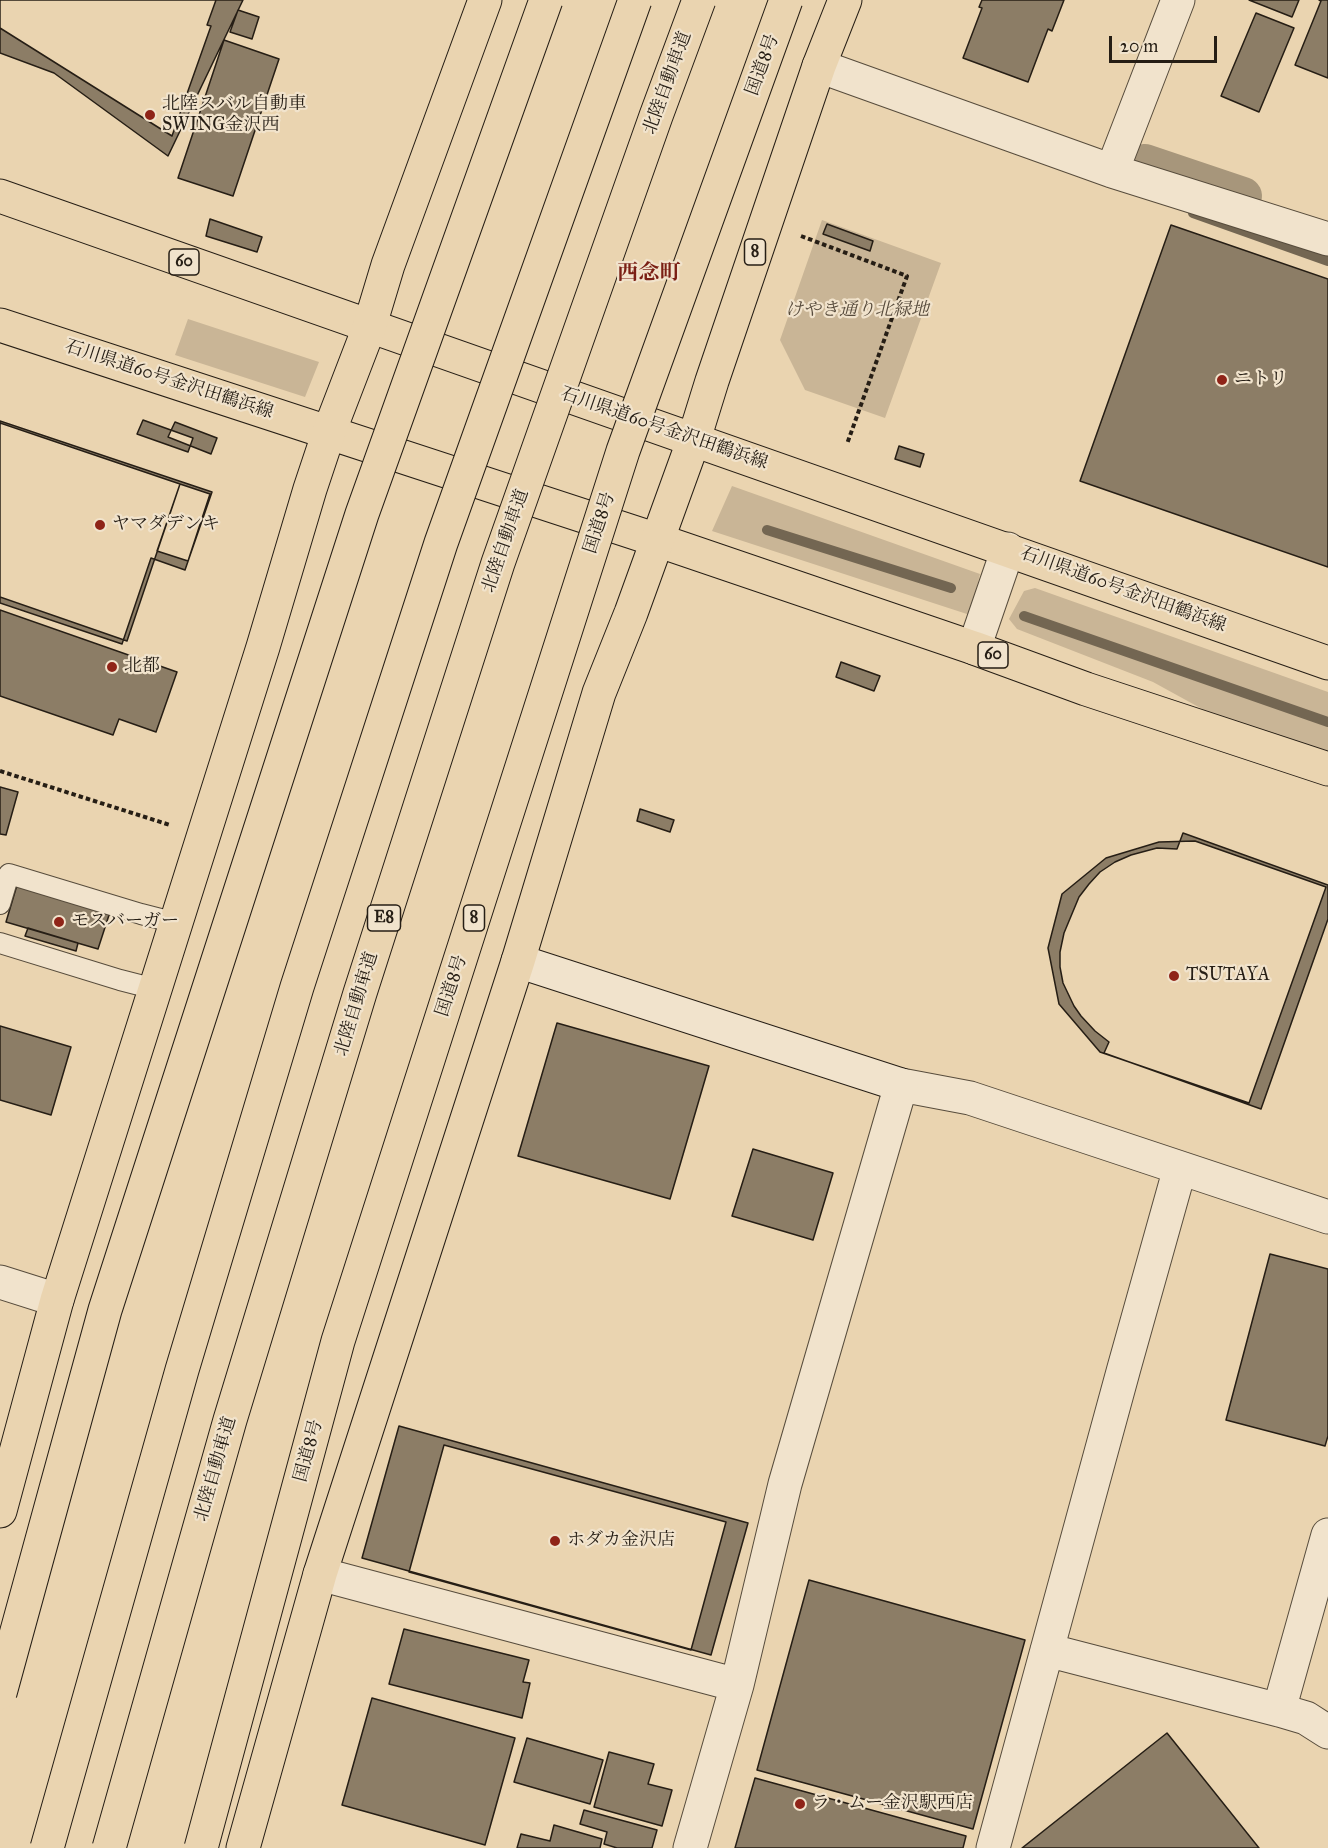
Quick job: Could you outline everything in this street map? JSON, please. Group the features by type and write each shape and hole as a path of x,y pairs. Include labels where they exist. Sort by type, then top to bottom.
{"main road":[{"path":"0,1511 57,1300 328,432 369,328 388,265 485,0"},
{"path":"0,1693 109,1298 362,514 546,0"},
{"path":"47,1848 182,1370 297,987 441,543 635,0"},
{"name":"北陸自動車道","path":"109,1848 230,1420 371,959 498,563 699,0"},
{"name":"国道8号","path":"201,1848 338,1341 623,451 786,0"},
{"name":"8","path":"694,439 819,66 845,0"},
{"name":"石川県道60号金沢田鶴浜線","path":"0,196 369,328 694,439 1328,663"},
{"name":"石川県道60号金沢田鶴浜線","path":"0,325 657,540 974,648 1086,689 1328,769"},
{"path":"243,1848 320,1574 518,961 599,693 631,613 694,439"},
{"path":"0,1464 10,1430 30,1396"}],"street":[{"path":"1112,171 1178,0"},
{"path":"819,66 1112,171 1328,239"},
{"path":"974,648 1008,549"},
{"path":"518,961 901,1085 970,1098 1328,1217"},
{"path":"690,1848 737,1685 785,1484 901,1085"},
{"path":"993,1848 1120,1379 1180,1168"},
{"path":"0,1282 57,1300"},
{"path":"1279,1710 1328,1535"},
{"path":"320,1574 737,1685"},
{"path":"1047,1650 1279,1710 1306,1718 1328,1732"}],"lane":[{"path":"0,904 9,874 176,923"},
{"path":"0,943 155,989"}],"path":[{"path":"801,236 907,276 847,444"},
{"path":"0,771 170,825"}],"green space":[{"name":"けやき通り北緑地","path":"822,220 941,263 885,418 805,390 780,340"},
{"path":"188,319 319,362 305,397 175,355"},
{"path":"732,486 980,574 970,615 712,531"},
{"path":"1035,588 1328,692 1328,753 1204,710 1153,682 1017,629 1009,619 1024,591"}],"building":[{"name":"北陸スバル自動車 SWING金沢西","path":"0,0 243,0 168,156 54,73 0,53"},
{"name":"北陸スバル自動車 SWING金沢西","path":"0,0 216,0 207,25 211,26 172,136 0,28"},
{"path":"982,0 1064,0 1052,31 1048,29 1028,82 963,58 982,8 979,7"},
{"path":"1249,0 1299,0 1292,17"},
{"path":"1319,0 1328,0 1328,78 1295,65 1321,1"},
{"path":"238,10 259,17 252,39 230,32"},
{"path":"1256,13 1294,28 1259,112 1221,96"},
{"path":"224,40 279,59 233,196 178,178"},
{"path":"210,219 262,237 257,252 206,236"},
{"path":"827,224 873,241 870,251 823,234"},
{"name":"ニトリ","path":"1171,225 1328,279 1328,567 1080,481"},
{"path":"143,420 193,438 188,452 137,434"},
{"name":"ヤマダデンキ","path":"0,421 212,492 185,570 151,558 122,644 0,603"},
{"path":"175,422 217,438 211,454 168,437"},
{"name":"ヤマダデンキ","path":"0,423 180,484 127,641 0,597"},
{"path":"899,446 924,454 920,467 895,459"},
{"path":"180,484 210,494 188,561 157,551"},
{"path":"0,610 177,672 156,732 119,719 113,735 0,696"},
{"path":"841,662 880,676 874,691 836,677"},
{"path":"0,787 18,792 6,835 0,834"},
{"path":"640,809 674,820 670,832 637,821"},
{"name":"TSUTAYA","path":"1183,833 1328,885 1328,919 1261,1109 1104,1053 1109,1042 1081,1016 1063,983 1060,952 1064,933 1079,897 1089,884 1100,872 1131,855 1157,848 1177,849"},
{"name":"TSUTAYA","path":"1195,841 1326,887 1249,1103 1100,1052 1059,1004 1048,948 1062,894 1106,858 1159,842"},
{"path":"17,885 110,912 98,949 6,922"},
{"path":"28,928 78,943 76,951 25,936"},
{"path":"557,1023 709,1066 670,1199 518,1156"},
{"path":"0,1026 71,1047 51,1115 0,1100"},
{"path":"753,1149 833,1173 813,1240 732,1216"},
{"path":"1270,1254 1328,1269 1328,1436 1325,1446 1226,1420"},
{"name":"ホダカ金沢店","path":"399,1426 748,1523 711,1655 362,1558"},
{"name":"ホダカ金沢店","path":"444,1445 726,1522 691,1650 409,1572"},
{"path":"809,1580 1025,1640 973,1829 757,1770"},
{"path":"404,1629 529,1660 523,1682 530,1683 522,1718 389,1684"},
{"path":"372,1698 515,1738 485,1845 342,1805"},
{"path":"1167,1733 1259,1848 1022,1848"},
{"path":"527,1738 603,1760 590,1804 514,1782"},
{"path":"609,1752 654,1764 648,1784 672,1790 662,1826 594,1807"},
{"path":"755,1778 966,1836 963,1848 735,1848"},
{"path":"584,1810 657,1830 652,1848 617,1848 604,1844 607,1832 580,1824"},
{"path":"554,1825 602,1839 600,1848 517,1848 521,1834 550,1841"}],"waterway":[{"path":"1145,163 1243,196"},
{"path":"1193,213 1328,261"},
{"path":"767,530 951,588"},
{"path":"1024,616 1328,722"}],"place":[{"name":"北陸スバル自動車 SWING金沢西","path":"150,115"},
{"name":"ニトリ","path":"1222,380"},
{"name":"ヤマダデンキ","path":"100,525"},
{"name":"北都","path":"112,667"},
{"name":"モスバーガー","path":"59,922"},
{"name":"TSUTAYA","path":"1174,976"},
{"name":"ホダカ金沢店","path":"555,1541"},
{"name":"ラ・ムー金沢駅西店","path":"800,1804"}],"district":[{"name":"西念町","path":"649,274"}]}
